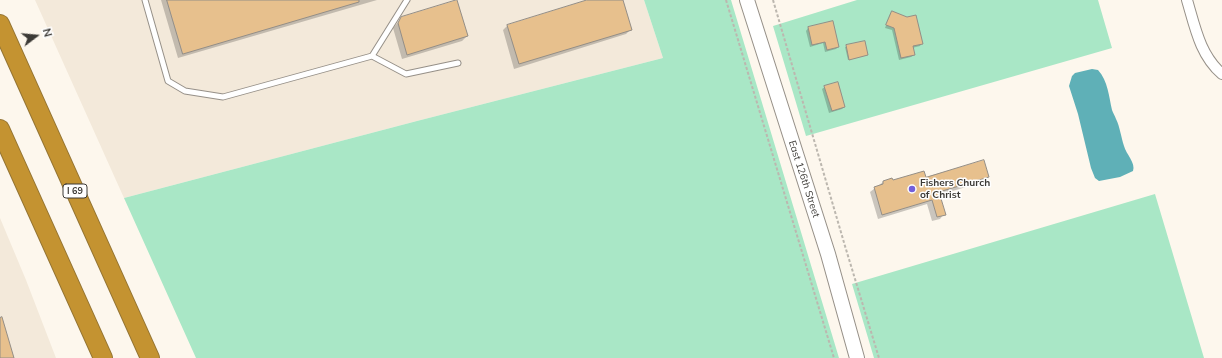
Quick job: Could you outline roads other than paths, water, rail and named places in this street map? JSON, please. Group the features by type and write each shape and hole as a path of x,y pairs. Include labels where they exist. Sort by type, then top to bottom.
{"highway":[{"name":"I 69","path":"0,24 150,358"},
{"path":"0,129 103,358"}],"main road":[{"name":"East 126th Street","path":"747,0 828,254 857,358"}],"street":[{"path":"1187,0 1196,32 1204,53 1210,62 1222,74"}],"lane":[{"path":"145,0 168,81 185,91 223,97 372,56 406,74 458,63"},
{"path":"372,56 406,0"}],"water":[{"path":"1092,69 1098,70 1104,79 1108,89 1112,110 1119,125 1125,149 1134,168 1133,171 1120,177 1099,181 1095,178 1091,168 1078,114 1069,86 1072,76 1075,73"}],"place":[{"name":"Fishers Church of Christ","path":"912,189"}]}
